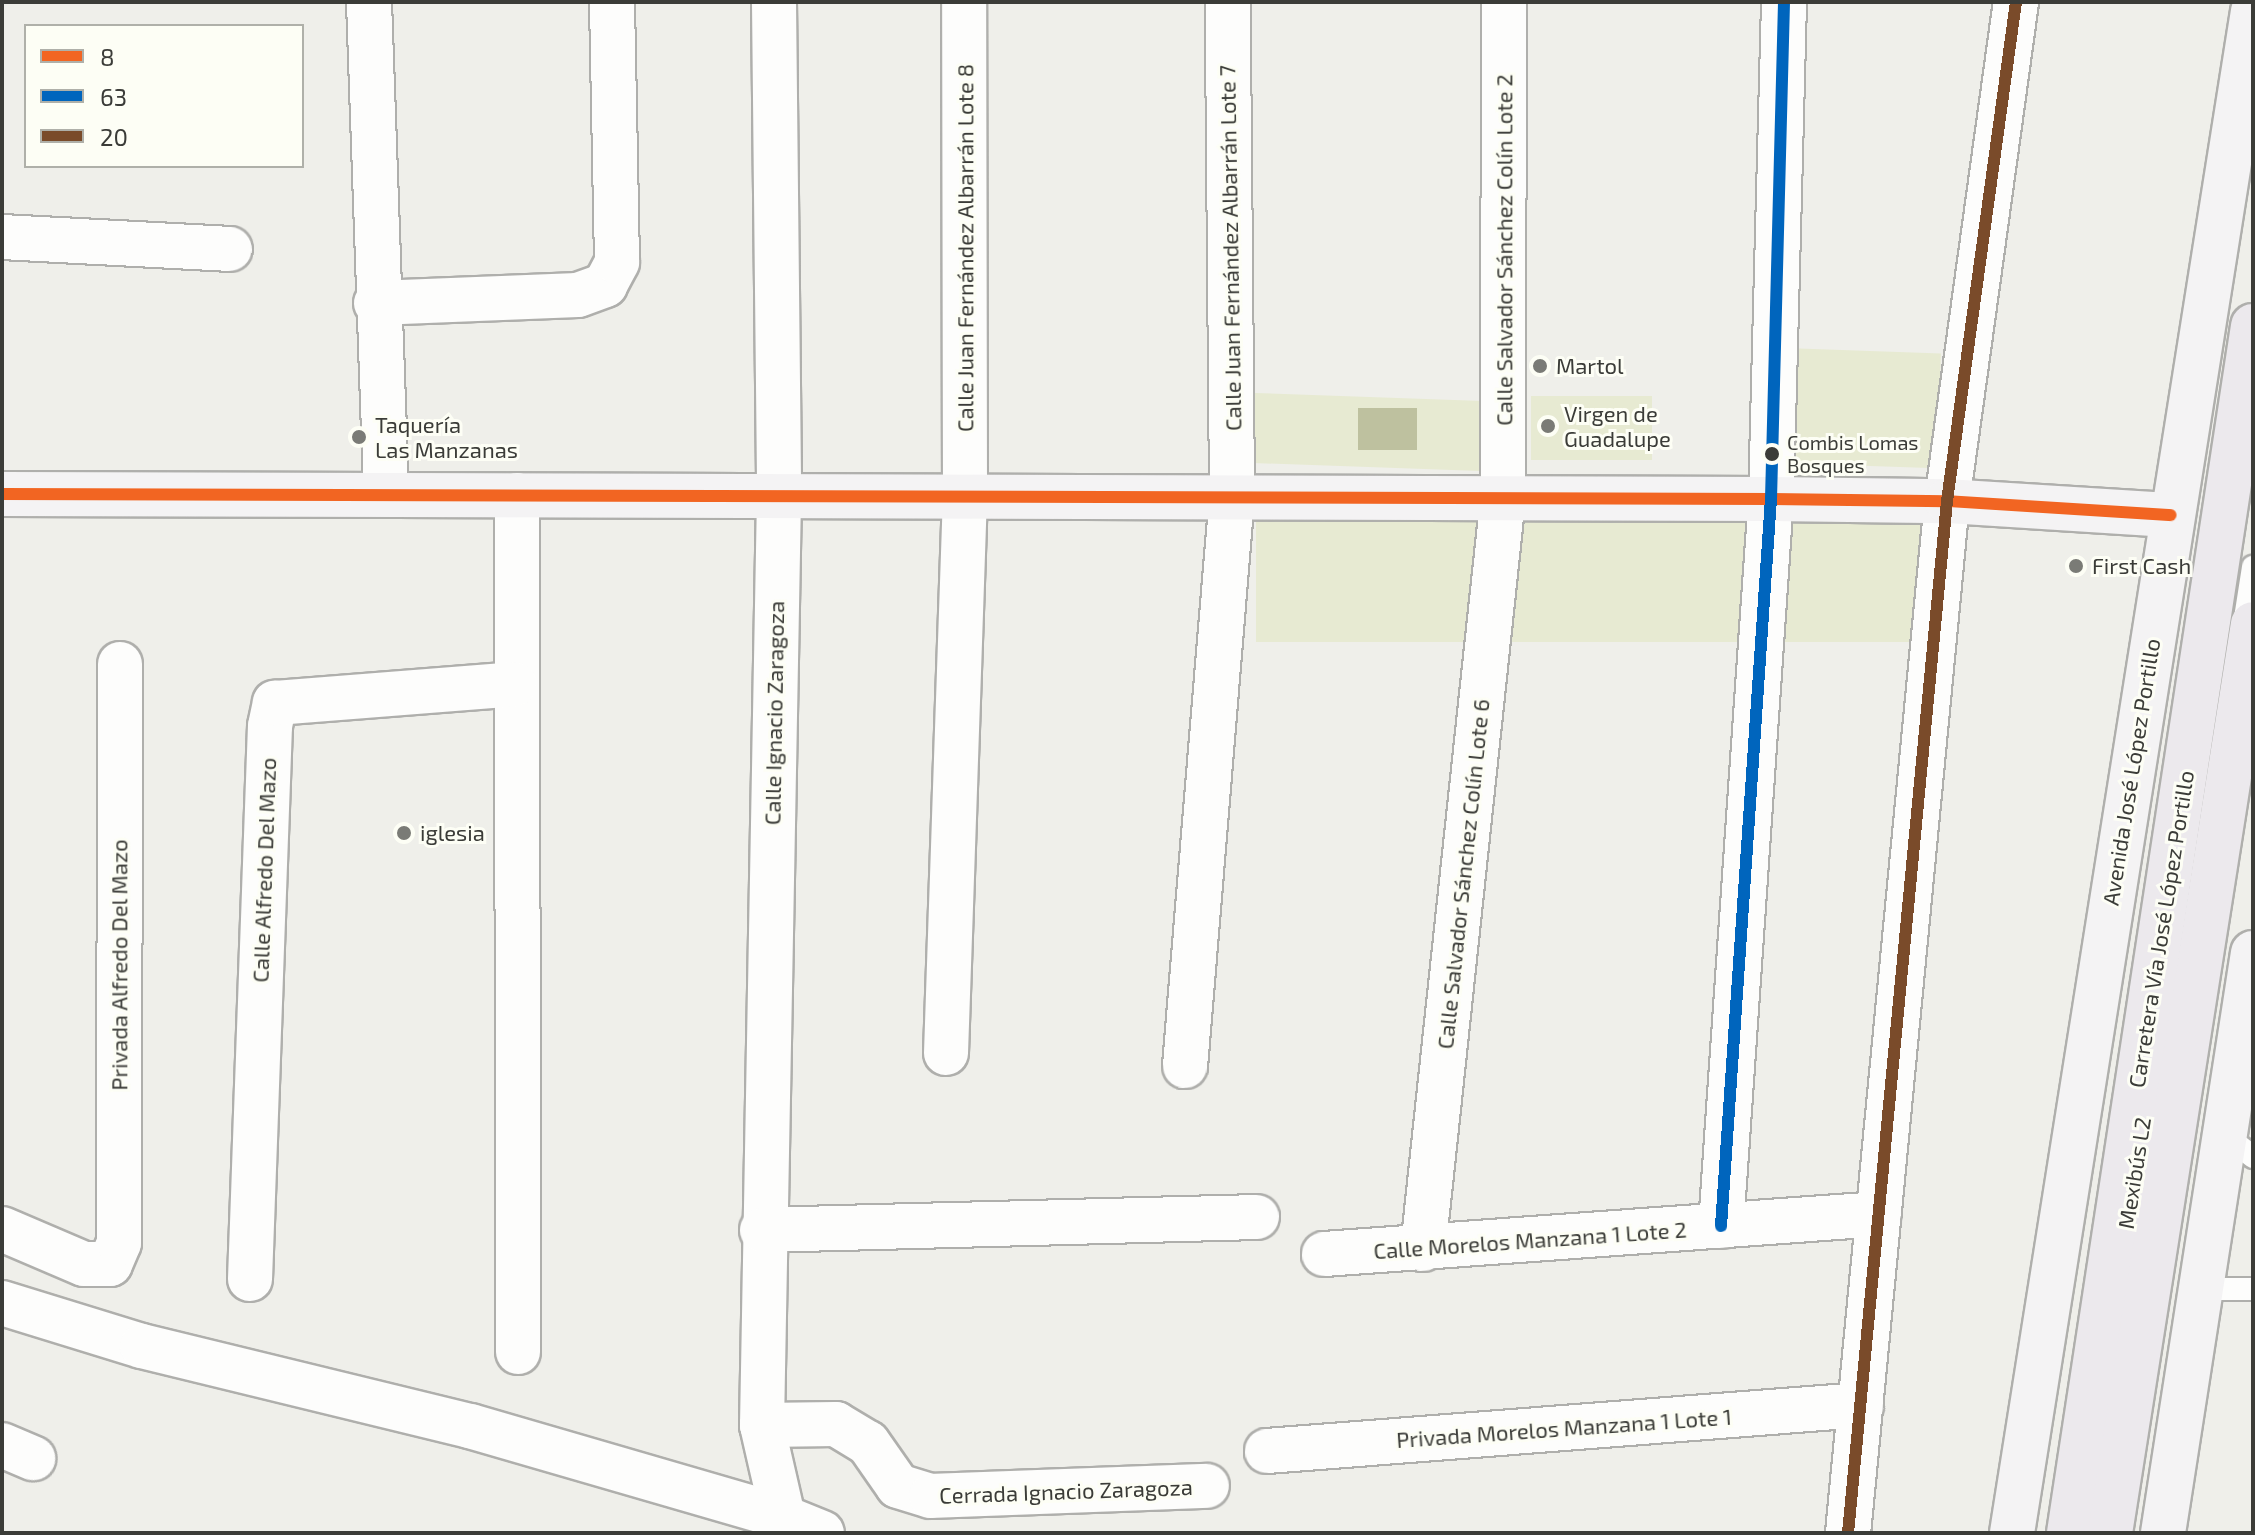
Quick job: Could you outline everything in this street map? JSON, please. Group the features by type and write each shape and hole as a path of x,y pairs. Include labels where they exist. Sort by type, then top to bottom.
{"main road":[{"name":"Carretera Vía José López Portillo","path":"2069,1533 2253,326"},
{"name":"Carretera Vía José López Portillo","path":"2110,1533 2253,624"}],"street":[{"path":"369,2 376,303 386,493"},
{"path":"376,303 578,295 605,285 617,262 612,2"},
{"name":"Calle Ignacio Zaragoza","path":"774,2 779,497 762,1230 762,1425 803,1525"},
{"name":"Calle Juan Fernández Albarrán Lote 8","path":"946,1053 965,494 964,2"},
{"name":"Calle Juan Fernández Albarrán Lote 7","path":"1185,1066 1232,495 1228,2"},
{"name":"Calle Salvador Sánchez Colín Lote 2","path":"1503,498 1504,2"},
{"path":"1721,1226 1771,499 1784,2"},
{"path":"1848,1533 1947,501 2016,2"},
{"name":"Avenida José López Portillo","path":"2012,1533 2253,11"},
{"path":"2,237 230,249"},
{"path":"2,494 386,493 779,497 965,494 1771,499 1947,501 2171,515"},
{"path":"517,495 514,684 518,1352"},
{"name":"Calle Salvador Sánchez Colín Lote 6","path":"1423,1249 1503,498"},
{"name":"Privada Alfredo Del Mazo","path":"2,1229 84,1264 110,1264 119,1243 120,664"},
{"name":"Calle Alfredo Del Mazo","path":"250,1279 270,726 275,703 301,697 514,684"},
{"path":"2163,1533 2200,1289 2239,1146 2253,953"},
{"name":"Calle Morelos Manzana 1 Lote 2","path":"1324,1254 1879,1214"},
{"path":"762,1230 1257,1217"},
{"path":"2,1303 142,1346 470,1426 803,1525"},
{"name":"Privada Morelos Manzana 1 Lote 1","path":"1267,1451 1861,1405"},
{"name":"Cerrada Ignacio Zaragoza","path":"762,1425 836,1424 868,1443 898,1486 931,1496 1207,1486"}],"lane":[{"name":"Mexibús L2","path":"2079,1533 2253,386"},
{"name":"Mexibús L2","path":"2100,1533 2253,567"},
{"path":"2200,1289 2253,1289"}],"shaded area":[{"path":"1785,348 1941,353 1937,468 1781,463"},
{"path":"1255,393 1497,401 1494,471 1253,463"},
{"path":"1531,396 1652,396 1652,460 1531,460"},
{"path":"1358,408 1417,408 1417,450 1358,450"},
{"path":"1256,519 1920,519 1920,642 1256,642"}],"transit line":[{"name":"63","path":"1721,1226 1771,499 1784,2"},
{"name":"20","path":"1848,1533 1947,501 2016,2"},
{"name":"8","path":"2,494 1771,499 1947,501 2171,515"}],"place":[{"name":"Martol","path":"1540,366"},
{"name":"Virgen de Guadalupe","path":"1548,426"},
{"name":"Taquería Las Manzanas","path":"359,437"},
{"name":"Combis Lomas Bosques","path":"1772,454"},
{"name":"First Cash","path":"2076,566"},
{"name":"iglesia","path":"404,833"}]}
